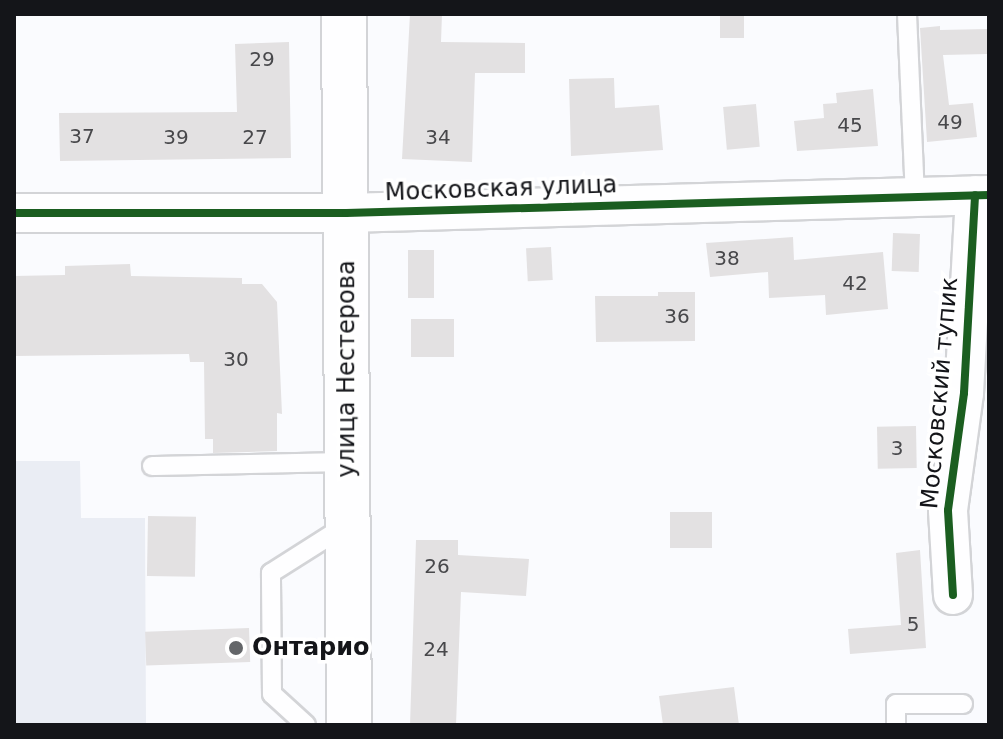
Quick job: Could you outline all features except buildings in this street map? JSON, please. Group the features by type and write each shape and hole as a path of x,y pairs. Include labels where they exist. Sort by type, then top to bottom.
{"main road":[{"name":"улица Нестерова","path":"344,14 349,725"}],"street":[{"name":"Московская улица","path":"14,213 346,213 982,195"},
{"name":"Московский тупик","path":"953,595 948,510 964,393 982,195"}],"lane":[{"path":"907,14 915,196"},
{"path":"152,466 347,462"},
{"path":"306,725 272,694 271,573 348,524"},
{"path":"896,725 896,704 963,704"}],"shaded area":[{"path":"14,461 80,461 81,518 145,518 146,725 14,725"}],"cycle path":[{"path":"953,595 948,510 964,393 975,195"},
{"path":"14,213 346,213 989,195"}],"place":[{"name":"Онтарио","path":"236,648"}]}
